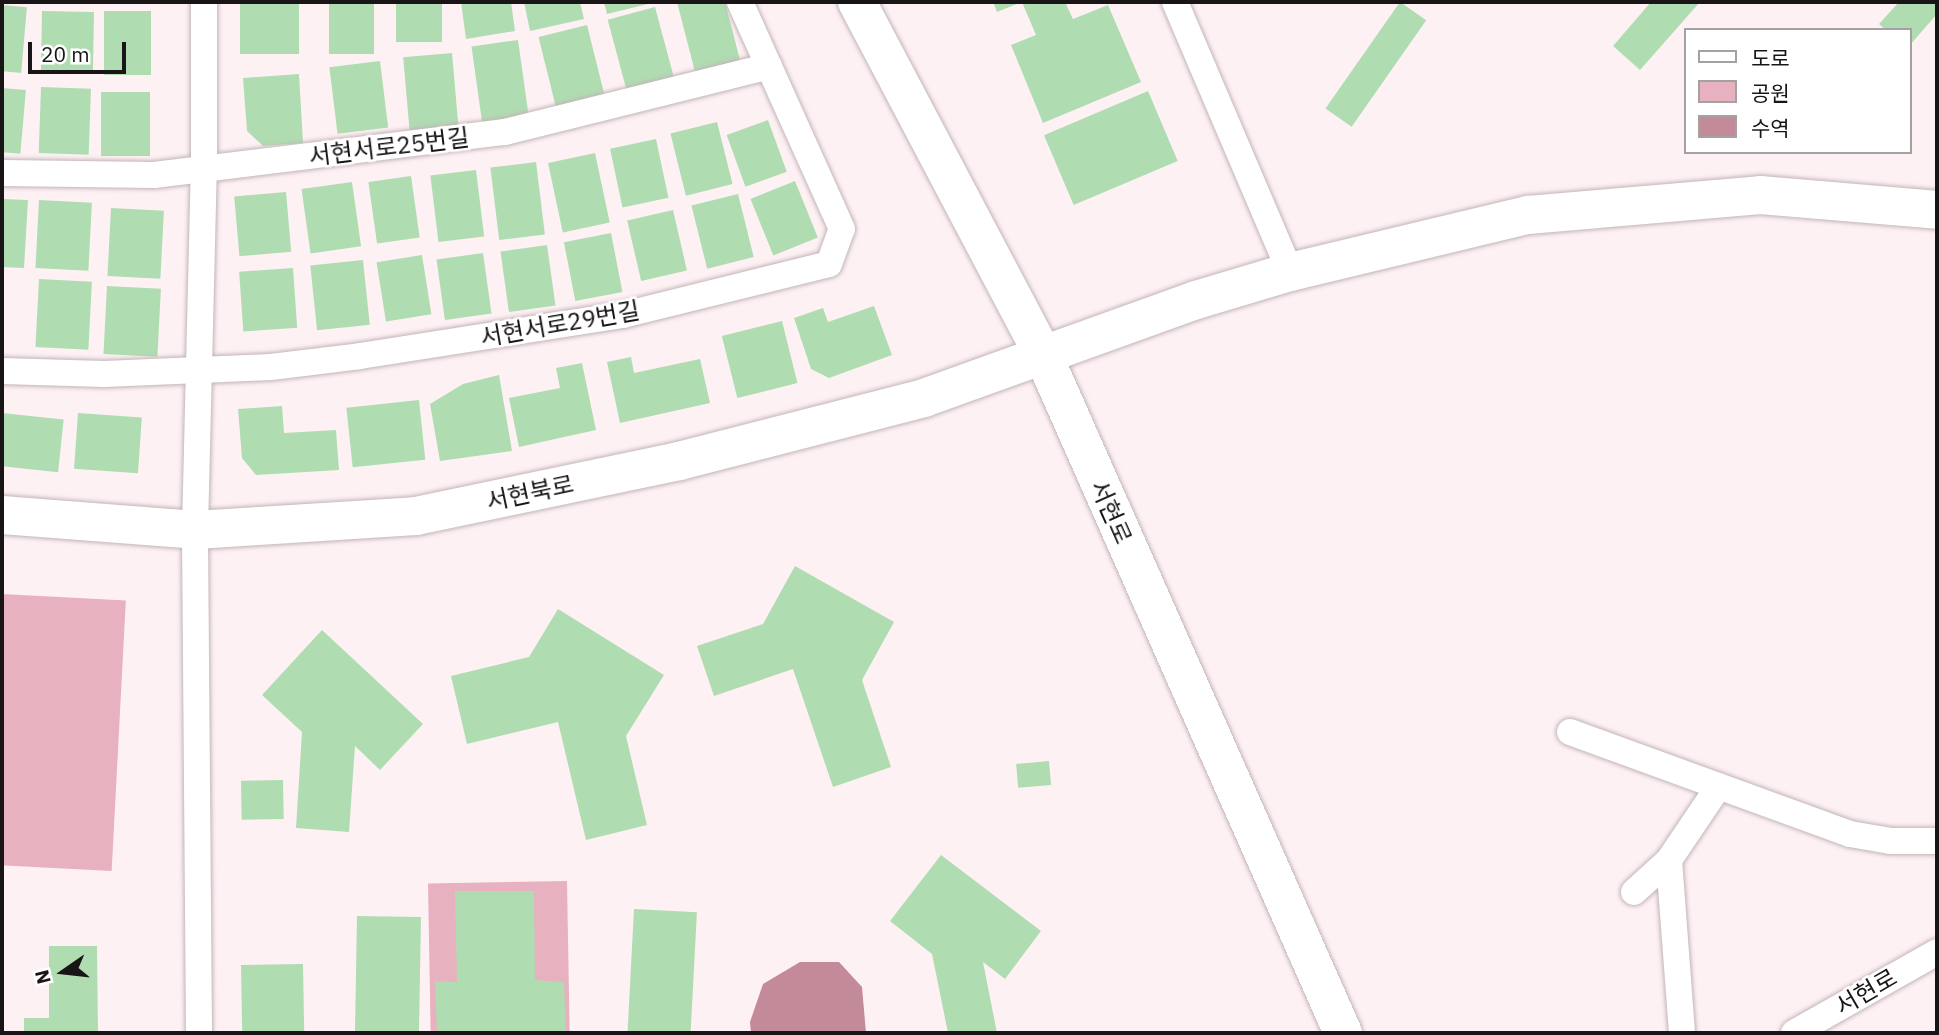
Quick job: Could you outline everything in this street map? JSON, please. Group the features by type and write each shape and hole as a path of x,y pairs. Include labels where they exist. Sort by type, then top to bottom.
{"street":[{"path":"199,1033 195,530 204,170 204,2"},
{"name":"서현서로29번길","path":"2,371 104,374 271,367 461,342 623,315 829,264 842,229 740,2"},
{"name":"서현로","path":"857,2 1044,357 1343,1033"},
{"path":"1175,2 1290,272"},
{"name":"서현서로25번길","path":"2,173 117,177 204,170 505,132 769,66"},
{"name":"서현북로","path":"2,515 195,530 416,516 679,461 924,398 1044,357 1196,300 1290,272 1528,215 1760,195 1937,211"},
{"path":"1570,732 1850,834 1891,841 1937,841"},
{"path":"1634,892 1669,860 1719,786"},
{"path":"1669,860 1682,1033"},
{"name":"서현로","path":"1794,1033 1937,951"}],"green space":[{"path":"2,594 126,600 112,871 2,865"},
{"path":"567,881 570,1033 431,1033 428,883"}],"water":[{"path":"800,962 839,962 862,987 866,1033 751,1033 750,1022 763,984"}],"building":[{"path":"240,2 299,2 299,54 240,54"},
{"path":"329,2 374,2 374,54 329,54"},
{"path":"396,2 442,2 442,42 396,42"},
{"path":"461,2 511,2 515,31 466,39"},
{"path":"524,2 580,2 584,19 530,31"},
{"path":"604,2 652,2 652,3 607,14"},
{"path":"677,2 725,2 740,60 695,72"},
{"path":"993,2 1022,2 997,12"},
{"path":"1022,2 1065,2 1073,19 1108,5 1141,82 1043,123 1011,45 1036,35"},
{"path":"1400,2 1426,20 1352,127 1325,108"},
{"path":"1651,2 1700,2 1640,70 1613,46"},
{"path":"1899,2 1937,2 1937,14 1911,44 1911,28 1884,28 1879,24"},
{"path":"2,5 27,7 21,73 2,71"},
{"path":"655,7 675,82 628,95 608,20"},
{"path":"42,11 94,12 93,74 41,73"},
{"path":"104,11 151,11 151,75 104,75"},
{"path":"587,25 604,95 556,107 538,37"},
{"path":"518,40 529,115 482,122 471,47"},
{"path":"452,53 458,127 410,131 403,57"},
{"path":"380,61 388,128 338,134 329,67"},
{"path":"299,74 303,143 263,146 247,131 243,78"},
{"path":"41,87 91,89 89,155 39,153"},
{"path":"2,88 26,90 20,154 2,152"},
{"path":"1148,91 1178,161 1074,205 1044,135"},
{"path":"101,92 150,92 150,156 101,156"},
{"path":"768,120 787,172 745,187 727,135"},
{"path":"717,122 732,184 686,196 670,134"},
{"path":"656,139 668,198 623,207 610,149"},
{"path":"595,153 610,222 563,232 548,163"},
{"path":"536,162 545,234 499,240 490,168"},
{"path":"476,170 484,237 439,242 430,176"},
{"path":"411,176 420,237 377,243 368,182"},
{"path":"795,181 818,238 773,256 750,199"},
{"path":"352,182 361,246 311,253 301,189"},
{"path":"286,192 291,252 239,256 234,197"},
{"path":"738,194 754,257 707,269 691,206"},
{"path":"2,199 28,200 24,268 2,267"},
{"path":"39,200 92,203 88,271 35,268"},
{"path":"111,208 164,211 160,279 107,276"},
{"path":"673,210 687,270 641,281 627,221"},
{"path":"611,233 622,292 575,301 564,242"},
{"path":"547,245 555,305 509,312 500,252"},
{"path":"483,253 491,313 445,320 436,260"},
{"path":"422,255 431,314 386,321 377,262"},
{"path":"363,260 370,325 317,330 310,266"},
{"path":"293,268 297,328 243,332 239,272"},
{"path":"39,279 92,282 88,350 35,347"},
{"path":"107,286 161,289 157,357 103,354"},
{"path":"874,306 892,355 829,378 811,369 794,318 823,308 828,322"},
{"path":"782,321 797,383 737,398 722,336"},
{"path":"631,357 634,373 700,359 710,403 620,423 607,362"},
{"path":"582,363 596,430 519,447 509,398 560,388 556,368"},
{"path":"499,375 512,451 440,461 430,404 463,384"},
{"path":"419,400 425,460 353,467 346,408"},
{"path":"282,406 284,433 336,430 339,470 256,475 242,458 238,409"},
{"path":"2,413 64,419 58,472 2,466"},
{"path":"78,413 142,417 138,473 74,469"},
{"path":"795,566 894,622 862,680 891,767 833,787 793,669 714,696 697,646 763,624"},
{"path":"558,609 664,675 626,736 647,825 586,840 558,722 467,744 451,676 529,657"},
{"path":"322,630 423,724 380,770 355,746 349,832 296,828 302,732 262,695"},
{"path":"1049,761 1051,785 1018,788 1016,764"},
{"path":"283,780 284,819 242,820 241,781"},
{"path":"941,855 1041,931 1005,979 983,962 997,1033 948,1033 932,954 890,921"},
{"path":"455,891 534,891 535,980 564,982 566,1033 437,1033 435,981 457,982"},
{"path":"634,909 697,912 691,1033 628,1033"},
{"path":"357,916 421,917 419,1033 355,1033"},
{"path":"49,946 97,946 98,1033 24,1033 24,1018 49,1018"},
{"path":"303,964 304,1033 242,1033 241,965"}]}
